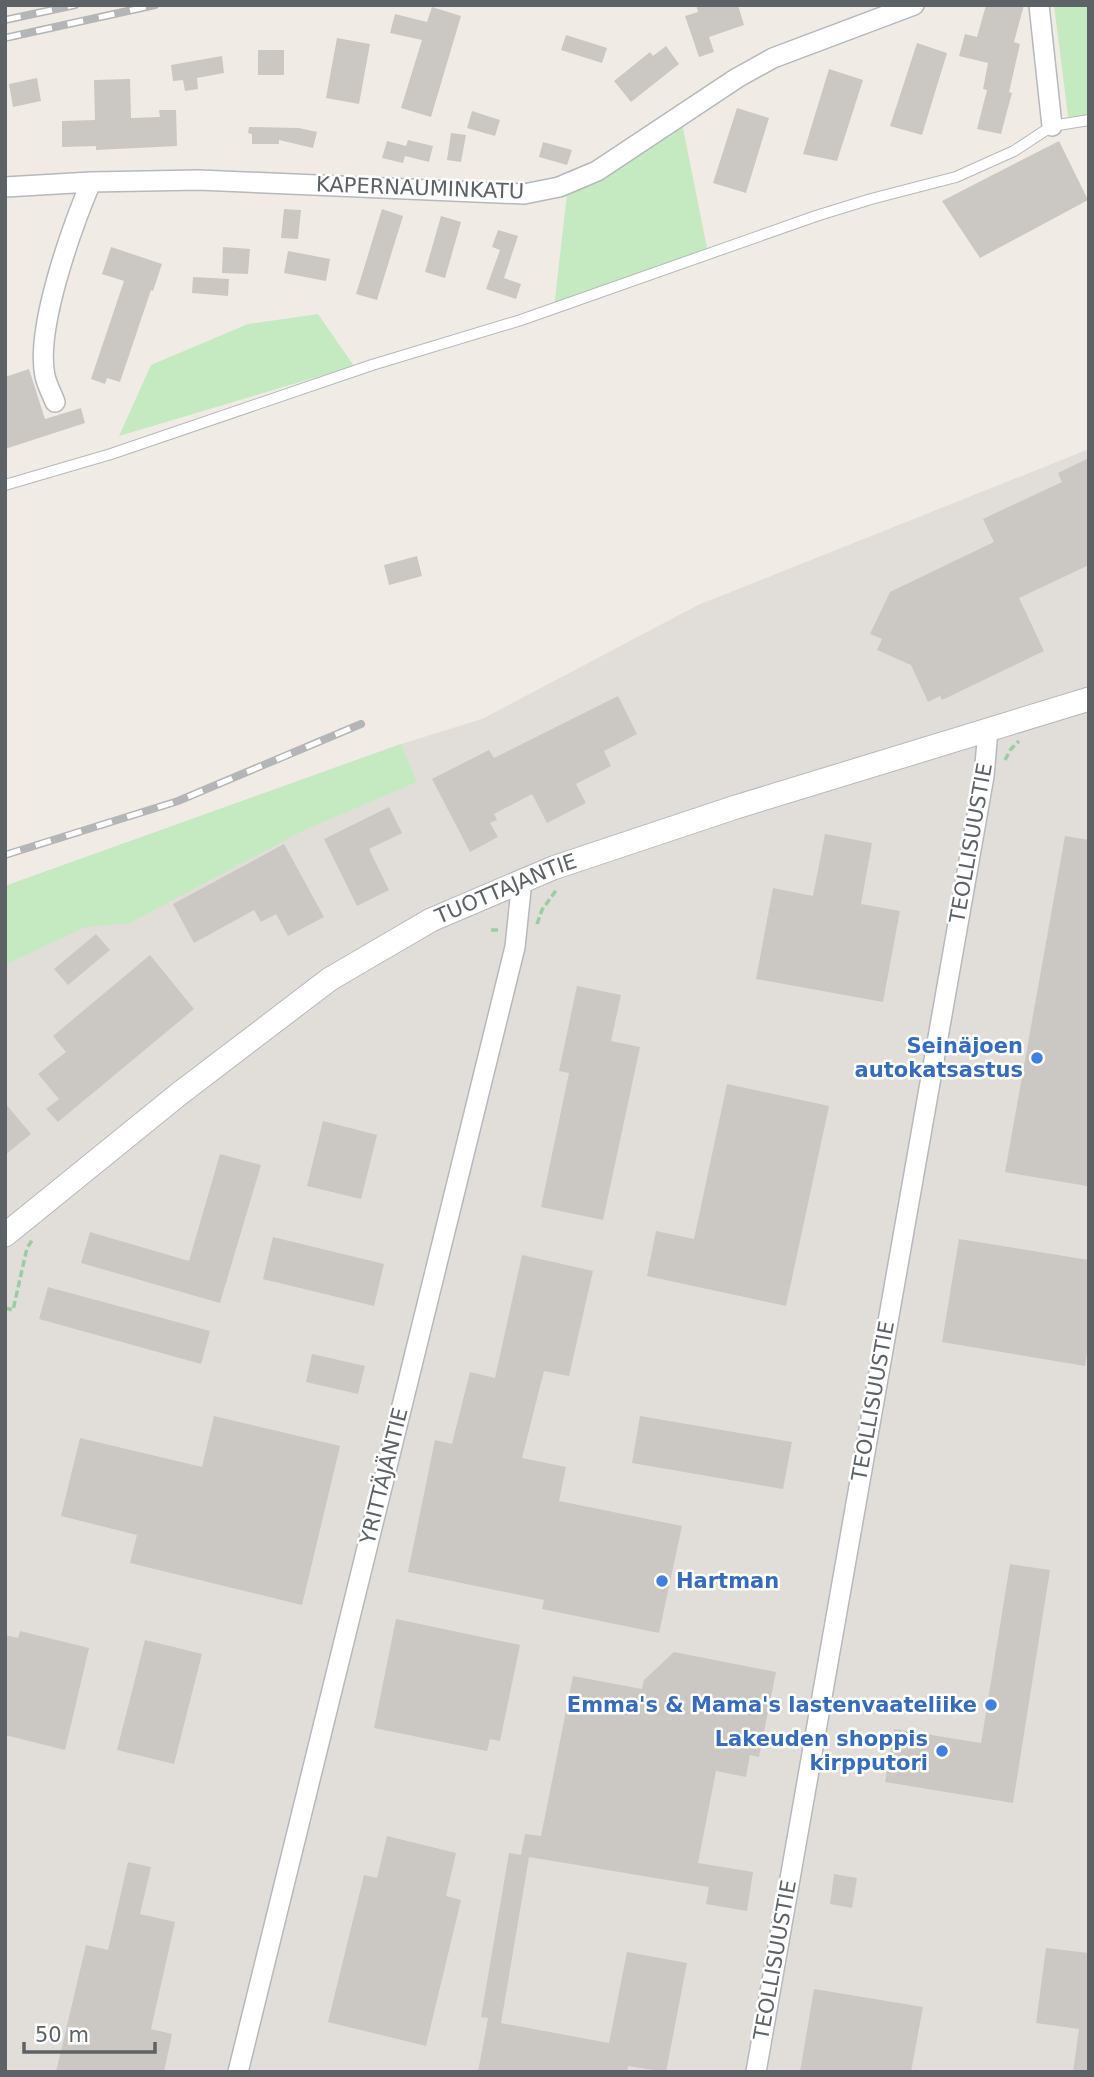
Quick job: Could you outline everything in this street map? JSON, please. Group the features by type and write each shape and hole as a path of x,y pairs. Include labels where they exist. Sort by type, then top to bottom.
{"street":[{"name":"KAPERNAUMINKATU","path":"5,187 199,180 524,194 559,187 597,171 737,78 773,58 914,5"},
{"path":"1039,5 1052,126"},
{"path":"55,402 45,376 44,340 66,254 91,182"},
{"name":"TUOTTAJANTIE","path":"5,1235 179,1094 330,979 431,920 522,880 736,807 1089,699"},
{"name":"TEOLLISUUSTIE","path":"756,2072 984,776 988,730"},
{"name":"YRITTÄJÄNTIE","path":"238,2072 515,947 522,880"}],"lane":[{"path":"5,485 111,454 372,365 521,320 816,216 956,177 1014,151 1052,126 1089,120"}],"path":[{"path":"5,1308 13,1310 27,1248 36,1233 24,1219"}],"shaded area":[{"path":"1089,449 1089,2072 5,2072 5,886 401,744 482,719 698,605"}],"green space":[{"path":"1054,5 1089,5 1089,117 1069,124"},
{"path":"682,123 708,253 554,308 567,194 603,177"},
{"path":"318,314 354,366 119,436 151,365 248,324"},
{"path":"401,744 417,782 302,831 130,923 85,927 5,965 5,886"}],"building":[{"path":"696,5 738,5 744,25 709,37 714,52 699,57 685,16 698,12"},
{"path":"986,5 1024,5 1014,42 1020,44 1009,92 1012,93 1001,134 977,129 987,90 983,89 988,63 959,56 965,34 977,37"},
{"path":"432,7 461,16 431,117 401,108 422,40 390,33 395,14 427,22"},
{"path":"566,35 607,48 602,63 561,50"},
{"path":"337,38 370,44 359,104 326,98"},
{"path":"917,43 947,53 922,135 890,126"},
{"path":"666,46 679,64 631,102 614,81 650,52 653,56"},
{"path":"258,50 284,50 284,75 258,75"},
{"path":"222,56 224,73 197,78 198,89 185,91 183,80 173,81 171,65"},
{"path":"829,69 863,80 837,161 803,154"},
{"path":"37,78 41,101 13,107 9,84"},
{"path":"130,79 131,118 160,117 159,110 176,110 177,146 96,150 96,146 62,147 62,121 95,120 94,80"},
{"path":"737,108 769,118 746,193 713,183"},
{"path":"472,111 500,120 495,136 467,128"},
{"path":"249,127 299,128 317,132 313,148 279,140 279,144 252,144"},
{"path":"451,133 466,135 461,162 447,160"},
{"path":"408,140 433,146 429,162 405,156 403,163 382,158 387,141 406,146"},
{"path":"1059,141 1088,200 980,258 942,201"},
{"path":"543,142 572,150 567,165 539,157"},
{"path":"284,209 301,210 298,239 281,238"},
{"path":"382,209 403,216 377,300 356,294"},
{"path":"441,216 461,222 445,278 425,272"},
{"path":"498,230 518,236 504,278 521,284 516,299 486,289 500,250 492,247"},
{"path":"111,247 162,264 120,382 107,378 105,384 91,379 124,281 102,274"},
{"path":"223,247 250,249 248,274 222,273"},
{"path":"288,251 330,259 326,281 284,273"},
{"path":"193,277 229,279 228,296 192,293"},
{"path":"29,369 45,419 81,408 85,423 5,449 5,377"},
{"path":"1089,458 1089,565 1019,598 1044,651 942,700 940,696 928,702 911,665 877,650 882,639 870,634 890,592 994,542 983,519 1062,482 1058,473"},
{"path":"417,556 422,576 389,585 384,565"},
{"path":"618,696 637,734 604,751 611,766 576,784 586,803 547,823 532,794 494,814 497,820 490,823 498,837 470,852 432,779 489,750 494,758"},
{"path":"389,807 402,833 369,849 389,890 357,906 324,839"},
{"path":"825,834 872,843 861,904 900,911 883,1002 756,979 773,888 813,896"},
{"path":"1065,836 1089,840 1087,1186 1005,1172"},
{"path":"284,844 324,917 288,936 276,914 261,922 254,910 194,943 173,904"},
{"path":"96,934 110,950 68,985 54,969"},
{"path":"150,955 194,1009 58,1122 46,1109 59,1099 38,1074 66,1052 53,1036"},
{"path":"577,986 621,995 611,1041 640,1047 603,1220 541,1207 569,1073 559,1071"},
{"path":"727,1084 829,1106 786,1306 647,1276 656,1231 694,1239"},
{"path":"5,1103 31,1134 5,1155"},
{"path":"323,1121 377,1135 361,1199 307,1186"},
{"path":"220,1154 261,1165 220,1303 81,1263 90,1232 189,1261"},
{"path":"273,1237 384,1264 374,1306 263,1279"},
{"path":"959,1239 1089,1260 1089,1341 1085,1366 942,1342"},
{"path":"522,1255 593,1271 569,1376 544,1371 522,1458 566,1467 559,1501 682,1526 659,1633 542,1609 544,1600 408,1572 435,1440 452,1444 470,1372 495,1378"},
{"path":"48,1287 210,1331 201,1364 39,1319"},
{"path":"312,1354 365,1366 358,1394 306,1382"},
{"path":"214,1416 340,1446 302,1605 130,1563 137,1535 61,1516 80,1438 202,1467"},
{"path":"640,1416 792,1442 783,1489 632,1463"},
{"path":"1010,1564 1050,1570 1013,1803 885,1782 894,1729 981,1743"},
{"path":"396,1619 520,1645 500,1741 490,1739 487,1751 374,1728"},
{"path":"20,1631 89,1648 65,1750 5,1735 5,1635 18,1638"},
{"path":"145,1640 202,1654 174,1764 117,1750"},
{"path":"674,1652 776,1672 759,1757 750,1755 746,1777 716,1771 698,1863 753,1872 747,1911 706,1904 709,1887 529,1857 501,2023 609,2043 627,1952 687,1963 666,2072 628,2066 627,2072 478,2072 488,2018 481,2017 509,1853 521,1855 525,1834 541,1836 573,1676 642,1689 644,1680"},
{"path":"387,1836 456,1853 446,1896 461,1900 426,2046 328,2022 364,1875 377,1878"},
{"path":"128,1862 151,1867 140,1914 175,1922 151,2029 172,2034 164,2072 56,2072 86,1945 108,1950"},
{"path":"834,1874 857,1878 852,1908 830,1904"},
{"path":"1046,1948 1089,1953 1089,2072 1073,2072 1079,2029 1036,2023"},
{"path":"814,1989 923,2007 911,2072 800,2072"}],"railway":[{"path":"5,20 75,5"},
{"path":"5,38 155,5"},
{"path":"5,855 178,801 361,724"}],"place":[{"name":"Seinäjoen autokatsastus","path":"1037,1058"},
{"name":"Hartman","path":"662,1581"},
{"name":"Emma's & Mama's lastenvaateliike","path":"991,1705"},
{"name":"Lakeuden shoppis kirpputori","path":"942,1751"}]}
